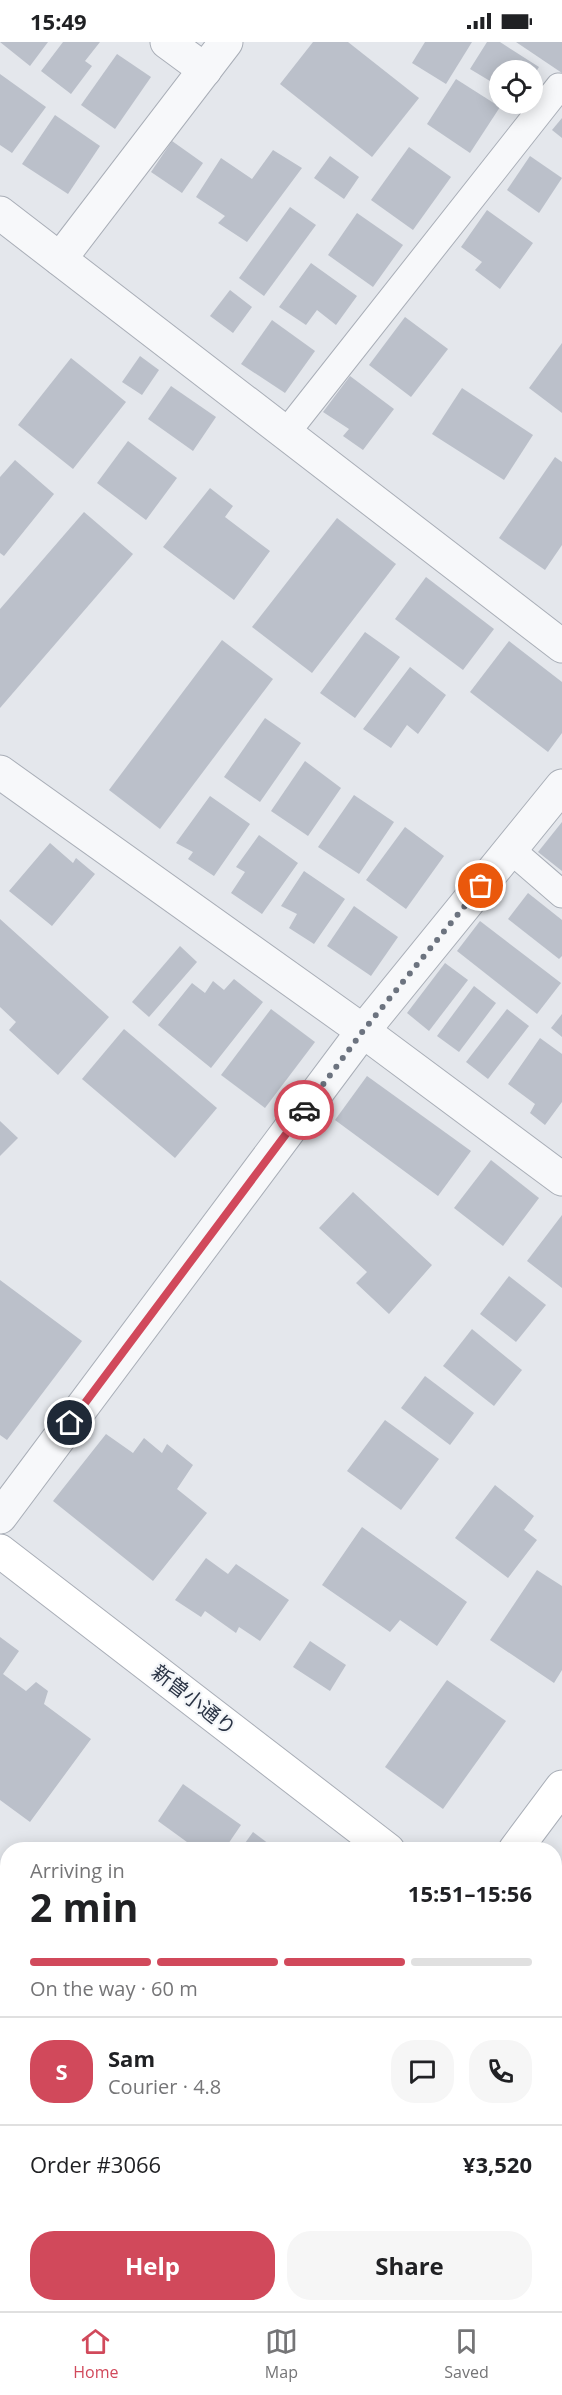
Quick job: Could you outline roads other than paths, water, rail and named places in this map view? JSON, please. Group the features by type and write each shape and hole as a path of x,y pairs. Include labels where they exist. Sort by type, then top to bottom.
{"street":[{"path":"167,42 205,70"},
{"path":"60,259 226,42"},
{"path":"0,213 562,646"},
{"path":"0,772 363,1031 562,1179"},
{"path":"0,1516 363,1031 562,786"},
{"name":"新曽小通り","path":"0,1551 378,1842"},
{"path":"521,1842 562,1788"}],"lane":[{"path":"286,433 559,87"},
{"path":"511,850 562,894"}]}
